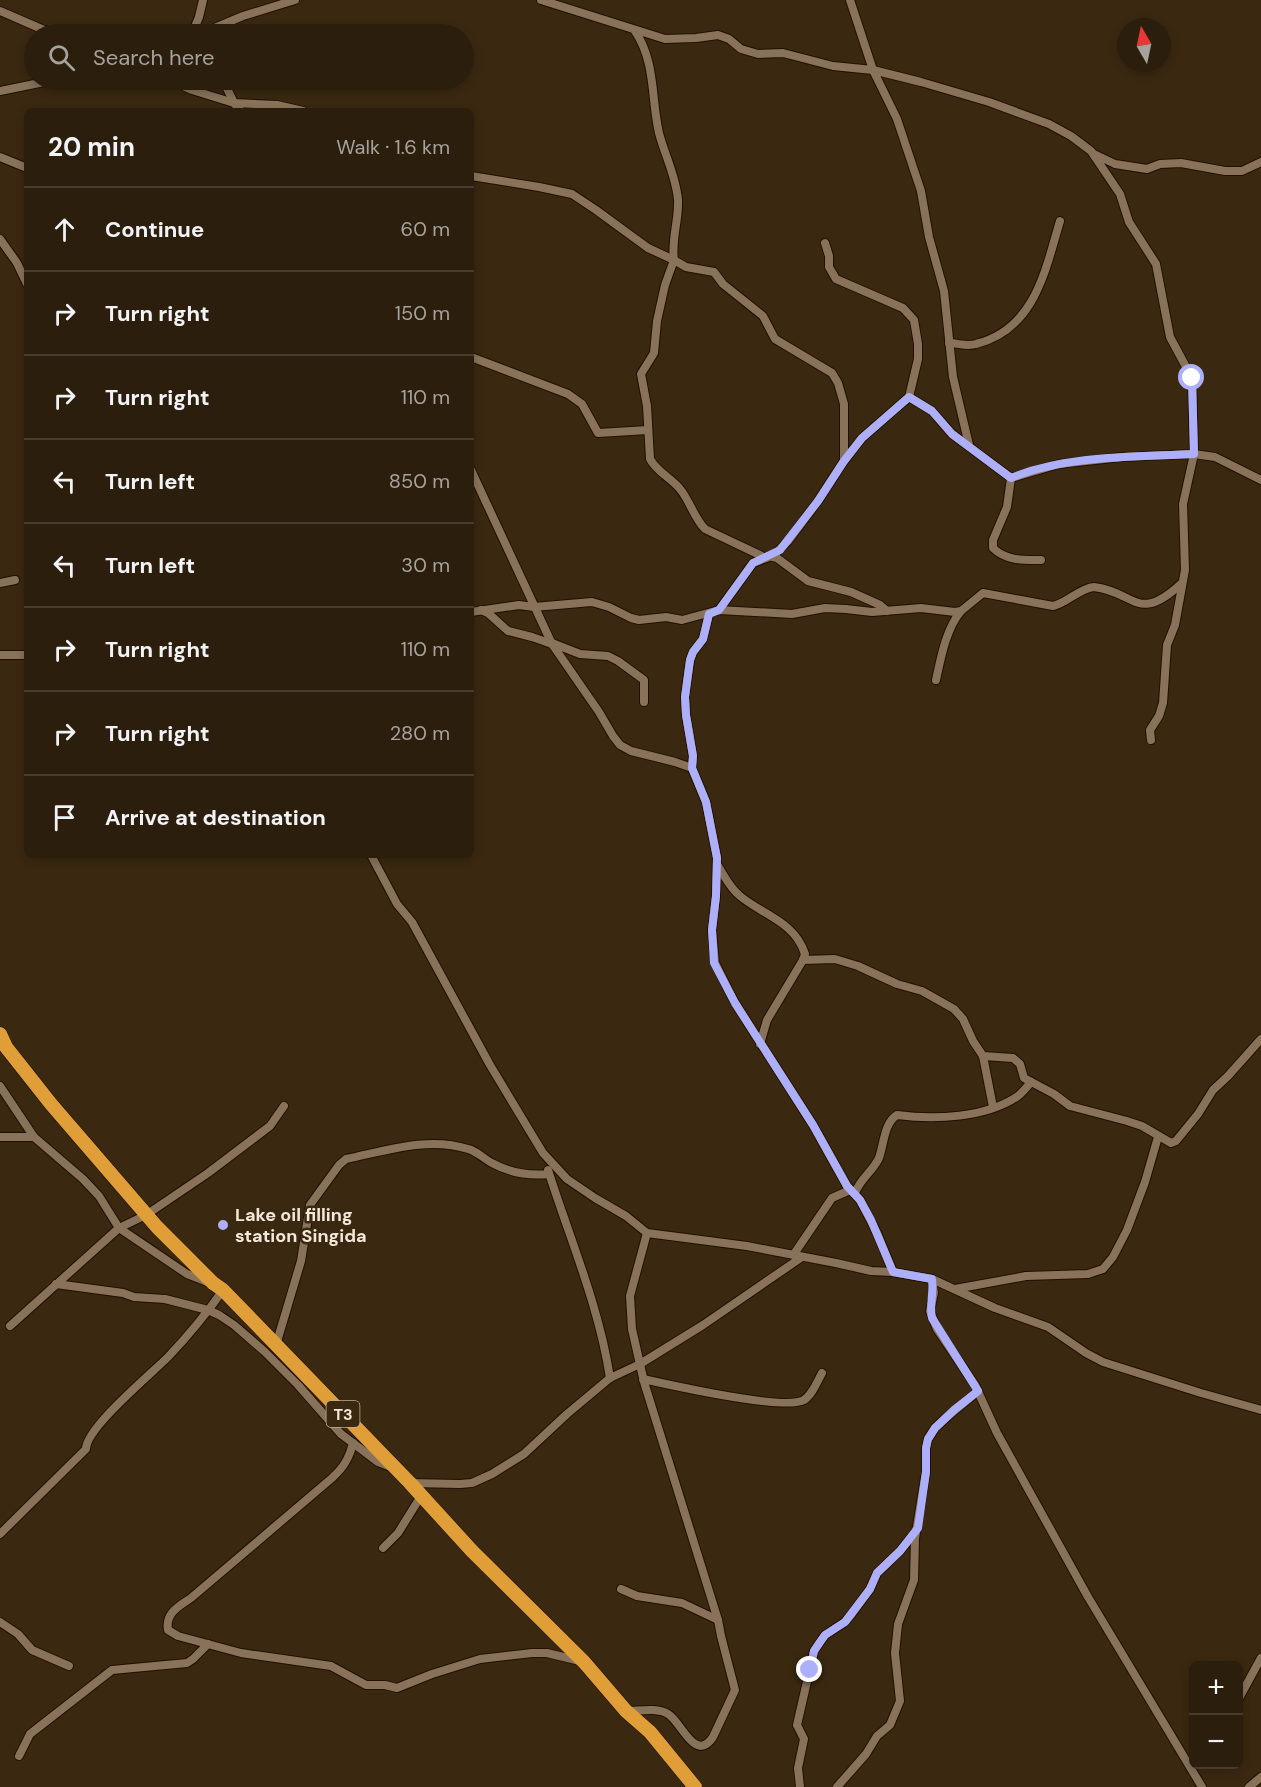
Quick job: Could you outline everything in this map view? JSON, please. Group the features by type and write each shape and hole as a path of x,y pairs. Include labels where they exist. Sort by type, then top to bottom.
{"highway":[{"name":"T3","path":"0,1034 6,1047 51,1104 146,1215 410,1483 472,1551 584,1662 626,1711 650,1732 694,1787"}],"street":[{"path":"196,24 203,0"},
{"path":"224,24 295,0"},
{"path":"541,0 665,39 718,35 729,39 741,49 758,54 783,53 833,66 873,70 1011,109 1049,124 1115,164 1148,169 1160,164 1181,163 1225,171 1242,171 1261,162"},
{"path":"850,0 873,70 897,119 921,191 929,237 944,291 954,384 969,445"},
{"path":"0,10 31,24"},
{"path":"635,31 641,39 646,55 655,94 660,135 675,182 678,208 673,238 674,260 665,285 657,321 654,353 641,374 649,452 654,465 680,488 699,523 714,535 767,557 777,558 799,576 851,592 887,611"},
{"path":"0,91 24,86"},
{"path":"192,90 234,103 278,105 290,108"},
{"path":"228,90 238,108"},
{"path":"1091,151 1120,194 1129,222 1156,264 1170,336 1192,378 1194,454 1183,504 1186,562 1175,625 1167,650 1163,703 1159,716 1150,730 1151,740"},
{"path":"0,157 24,167"},
{"path":"474,176 572,194 648,248 686,267 714,272 723,284 763,316 775,339 832,373 838,383 844,404 844,461"},
{"path":"949,343 968,345 988,340 1011,325 1028,309 1039,290 1060,221"},
{"path":"0,239 24,271"},
{"path":"719,610 751,566 780,550 788,541 862,438 909,397 918,359 914,320 903,308 836,279 830,267 825,243"},
{"path":"16,262 24,278"},
{"path":"474,358 568,394 582,404 598,433 648,430"},
{"path":"909,397 932,411 952,434 1011,478"},
{"path":"1011,478 1059,464 1194,454 1215,457 1261,480"},
{"path":"474,476 551,644 620,745 631,751 692,768"},
{"path":"1011,478 1007,507 993,540 993,548 1000,554 1018,560 1041,560"},
{"path":"0,583 15,580"},
{"path":"936,680 953,625 961,611 983,593 1053,606 1062,604 1090,587 1100,588 1138,604 1146,604 1169,595 1181,584"},
{"path":"512,605 521,599 526,588"},
{"path":"474,611 512,605 534,608 592,602 639,620 666,617 682,620 719,610 783,614 837,608 872,612 921,608 961,611"},
{"path":"482,610 508,631 580,654 608,656 618,661 644,680 644,702"},
{"path":"709,614 703,639 690,660 685,697 693,756 692,768 706,802 718,866 712,930 714,963 760,1044 871,1220 893,1272"},
{"path":"0,656 24,655"},
{"path":"373,858 397,904 412,922 490,1065 543,1153 567,1179 626,1216 647,1233 747,1246 871,1271 893,1272 932,1279 995,1308 1048,1327 1103,1362 1201,1394 1261,1410"},
{"path":"718,866 731,888 740,897 760,912 787,926 804,949 805,956 767,1020 760,1044"},
{"path":"803,960 835,959 851,964 879,978 917,989 954,1010 963,1019 983,1056 993,1107"},
{"path":"983,1056 1013,1058 1020,1064 1024,1078 1070,1106 1142,1126 1171,1143 1176,1141 1198,1114 1213,1090 1261,1039"},
{"path":"410,1483 472,1483 492,1474 524,1454 610,1378 640,1364 735,1305 776,1276 798,1256 832,1198 852,1192 877,1162 884,1146 889,1121 893,1117 897,1115 921,1118 948,1117 993,1107 1019,1095 1031,1082"},
{"path":"0,1086 34,1137 83,1179 99,1196 119,1228 187,1274 218,1287 208,1310 168,1357 98,1426 86,1443 86,1449 0,1534"},
{"path":"10,1326 119,1228 146,1215 208,1173 270,1126 285,1106"},
{"path":"0,1137 34,1137"},
{"path":"955,1289 1026,1276 1088,1274 1103,1269 1113,1257 1127,1230 1142,1192 1158,1137"},
{"path":"276,1345 301,1262 310,1205 339,1165 346,1159 395,1148 441,1144 468,1148 493,1164 513,1172 528,1175 549,1174"},
{"path":"543,1153 590,1293 606,1351 610,1378"},
{"path":"626,1711 652,1711 669,1714 696,1745 710,1741 735,1690 718,1620 644,1379 632,1329 630,1296 647,1233"},
{"path":"775,1253 779,1267 776,1276"},
{"path":"932,1279 934,1293 930,1311 932,1318 978,1391 997,1433 1088,1597 1202,1787"},
{"path":"56,1284 123,1293 134,1297 165,1299 208,1310 234,1325 265,1352 298,1384 341,1434 378,1461 395,1468"},
{"path":"644,1379 702,1392 784,1403 803,1401 809,1396 822,1373"},
{"path":"837,1787 866,1754 877,1736 890,1725 900,1701 895,1653 898,1624 914,1580 915,1547 926,1472 928,1439 941,1422 978,1391"},
{"path":"353,1443 350,1456 343,1468 191,1598 175,1608 167,1620 168,1630 178,1636 241,1653 331,1666 366,1685 385,1685 397,1688 458,1665 491,1657 547,1653 584,1662"},
{"path":"382,1548 398,1533 421,1496"},
{"path":"800,1787 798,1768 804,1739 798,1725 814,1651 825,1635 845,1622 851,1615 870,1589 877,1573 900,1551 918,1528"},
{"path":"621,1589 637,1596 682,1603 718,1620"},
{"path":"0,1622 18,1635 32,1650 69,1666"},
{"path":"19,1756 30,1734 112,1670 187,1663 208,1644"},
{"path":"1243,1692 1261,1658"},
{"path":"1194,1773 1197,1769"},
{"path":"1249,1787 1261,1777"}],"place":[{"name":"Lake oil filling station Singida","path":"223,1225"}],"route":[{"path":"810,1670 814,1651 825,1635 845,1622 870,1589 877,1573 900,1551 918,1528 928,1439 935,1428 978,1391 932,1318 930,1311 934,1293 932,1279 893,1272 865,1208 847,1186 813,1125 735,1003 714,963 712,930 718,866 706,802 692,768 693,756 685,697 690,660 703,639 709,614 719,610 753,563 774,555 780,550 862,438 909,397 932,411 952,434 1011,478 1059,464 1194,454 1192,378"}]}
